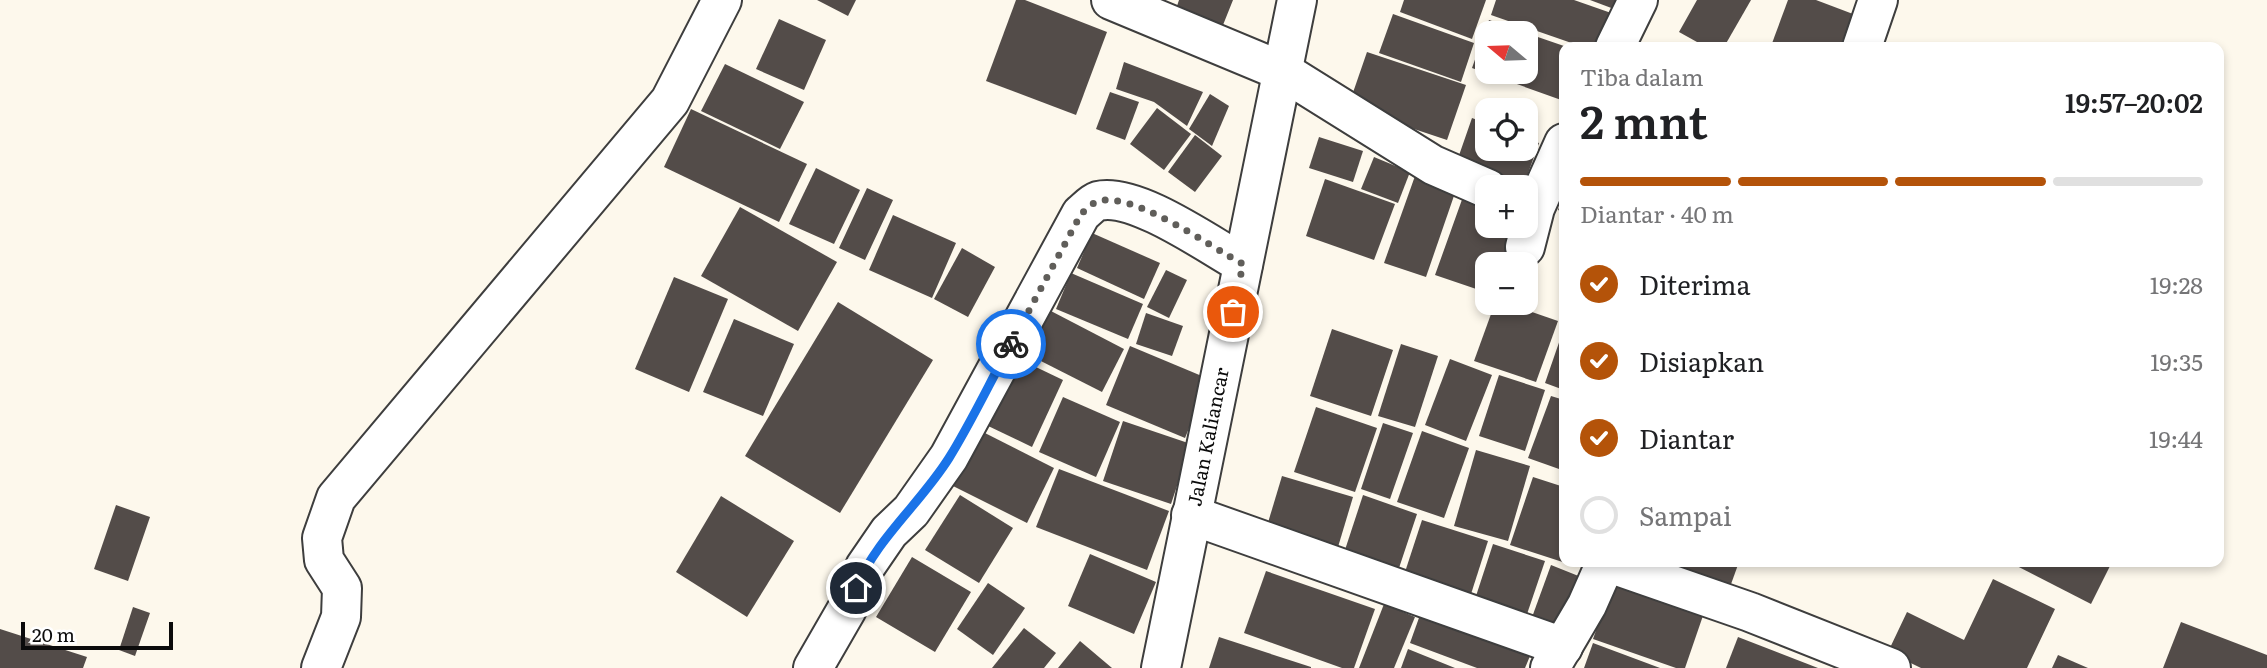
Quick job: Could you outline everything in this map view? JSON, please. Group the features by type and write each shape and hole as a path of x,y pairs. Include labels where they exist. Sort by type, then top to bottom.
{"street":[{"path":"321,668 341,617 342,588 324,560 322,538 336,498 670,101 723,0"},
{"path":"1111,0 1284,72 1433,165 1475,183"},
{"name":"Jalan Kaliancar","path":"1161,668 1297,0"},
{"path":"1617,42 1638,0"},
{"path":"1863,42 1878,0"},
{"path":"1525,247 1542,211 1559,159"},
{"path":"813,668 847,609 865,567 889,532 911,511 949,457 1081,214 1095,201 1116,200 1147,211 1243,264"},
{"path":"1191,515 1557,658 1603,567"},
{"path":"1620,567 1750,612 1891,668"}],"building":[{"path":"817,0 856,0 848,16"},
{"path":"1016,0 1025,0 1107,32 1076,115 986,81"},
{"path":"1179,0 1233,0 1223,25 1177,6"},
{"path":"1404,0 1486,0 1478,21 1475,21 1472,39 1400,12"},
{"path":"1496,0 1574,0 1614,14 1605,42 1569,42 1538,31 1538,21 1508,21 1491,15"},
{"path":"1590,0 1626,0 1622,12"},
{"path":"1697,0 1751,0 1727,42 1697,42 1679,32"},
{"path":"1788,0 1816,0 1853,14 1842,42 1772,42"},
{"path":"1393,14 1474,43 1461,82 1379,53"},
{"path":"779,19 826,40 804,90 756,69"},
{"path":"1538,37 1559,44 1559,99 1517,84 1538,84"},
{"path":"1367,52 1466,85 1447,140 1348,107"},
{"path":"1124,62 1203,92 1187,126 1154,102 1116,89"},
{"path":"725,64 804,102 780,149 701,111"},
{"path":"1110,92 1139,102 1125,140 1096,129"},
{"path":"1210,94 1229,106 1212,146 1189,129"},
{"path":"1157,108 1191,134 1164,170 1130,144"},
{"path":"691,109 807,164 779,222 664,167"},
{"path":"1472,118 1475,119 1475,161 1532,161 1527,175 1488,175 1456,164"},
{"path":"1195,135 1222,156 1195,192 1168,172"},
{"path":"1319,137 1363,151 1353,182 1309,168"},
{"path":"1374,157 1410,172 1398,203 1361,189"},
{"path":"816,168 860,190 834,244 789,224"},
{"path":"1415,176 1456,190 1426,277 1384,263"},
{"path":"1325,179 1395,204 1374,260 1306,236"},
{"path":"867,188 893,200 865,260 839,248"},
{"path":"1464,194 1475,199 1475,238 1515,238 1522,252 1475,252 1475,289 1435,275"},
{"path":"740,207 837,262 798,331 701,276"},
{"path":"893,215 956,243 932,298 869,270"},
{"path":"1092,233 1160,263 1144,299 1077,268"},
{"path":"962,248 995,267 968,317 934,299"},
{"path":"1166,270 1187,280 1169,318 1147,307"},
{"path":"1071,273 1143,304 1128,339 1056,309"},
{"path":"674,277 728,299 689,392 635,369"},
{"path":"838,302 933,360 840,513 745,456"},
{"path":"1049,310 1124,349 1102,392 1027,354"},
{"path":"1146,313 1183,326 1172,356 1136,344"},
{"path":"1538,314 1558,321 1536,382 1474,361 1491,315"},
{"path":"734,319 794,344 763,416 703,392"},
{"path":"1332,329 1393,350 1371,416 1310,396"},
{"path":"1559,342 1559,388 1545,383"},
{"path":"1401,344 1438,356 1415,427 1378,416"},
{"path":"1130,346 1209,379 1185,438 1106,405"},
{"path":"1015,357 1063,380 1032,447 984,424"},
{"path":"1450,359 1492,375 1466,441 1425,425"},
{"path":"1499,375 1545,390 1525,451 1479,436"},
{"path":"1551,396 1559,398 1559,469 1528,458"},
{"path":"1063,397 1120,422 1096,477 1039,452"},
{"path":"1316,407 1377,428 1355,492 1294,472"},
{"path":"1123,421 1191,444 1171,504 1103,481"},
{"path":"1383,423 1413,433 1390,499 1361,489"},
{"path":"979,430 1054,468 1027,523 951,485"},
{"path":"1422,431 1469,448 1444,518 1397,502"},
{"path":"1476,450 1530,466 1508,541 1454,526"},
{"path":"1059,469 1169,511 1147,570 1036,527"},
{"path":"1282,476 1353,497 1335,557 1264,536"},
{"path":"1533,477 1559,485 1559,561 1510,545"},
{"path":"960,495 1013,528 979,583 925,550"},
{"path":"1363,495 1417,514 1396,577 1342,559"},
{"path":"721,496 794,541 747,617 676,572"},
{"path":"116,505 150,517 128,581 94,569"},
{"path":"1422,520 1488,541 1471,594 1405,572"},
{"path":"1493,544 1545,561 1526,617 1475,599"},
{"path":"1090,554 1156,582 1134,634 1068,606"},
{"path":"912,557 971,592 935,652 876,617"},
{"path":"1551,565 1581,577 1561,631 1531,620"},
{"path":"1661,567 1737,567 1726,598"},
{"path":"2019,567 2110,567 2091,604"},
{"path":"1266,571 1375,609 1354,668 1342,668 1244,633"},
{"path":"1615,576 1706,607 1685,668 1676,668 1593,639"},
{"path":"1993,579 2055,609 2027,668 1921,668 1888,652 1907,612 1964,640"},
{"path":"988,583 1025,608 993,655 957,629"},
{"path":"1384,604 1415,617 1394,668 1359,668"},
{"path":"133,607 150,613 135,656 119,650"},
{"path":"1420,615 1530,656 1525,668 1477,668 1410,643"},
{"path":"2181,622 2267,655 2267,668 2163,668"},
{"path":"1024,628 1056,653 1044,668 992,668"},
{"path":"0,629 87,657 83,668 0,668"},
{"path":"1219,637 1311,667 1311,668 1209,668"},
{"path":"1738,637 1818,668 1726,668"},
{"path":"1080,641 1112,668 1058,668"},
{"path":"1593,643 1660,668 1584,668"},
{"path":"1408,649 1455,668 1401,668"},
{"path":"2058,655 2088,668 2052,668"}],"way so far":[{"path":"1011,344 1081,214 1095,201 1116,200 1147,211 1243,264 1233,312"}],"route":[{"path":"856,588 865,567 889,532 911,511 949,457 1011,344"}]}
